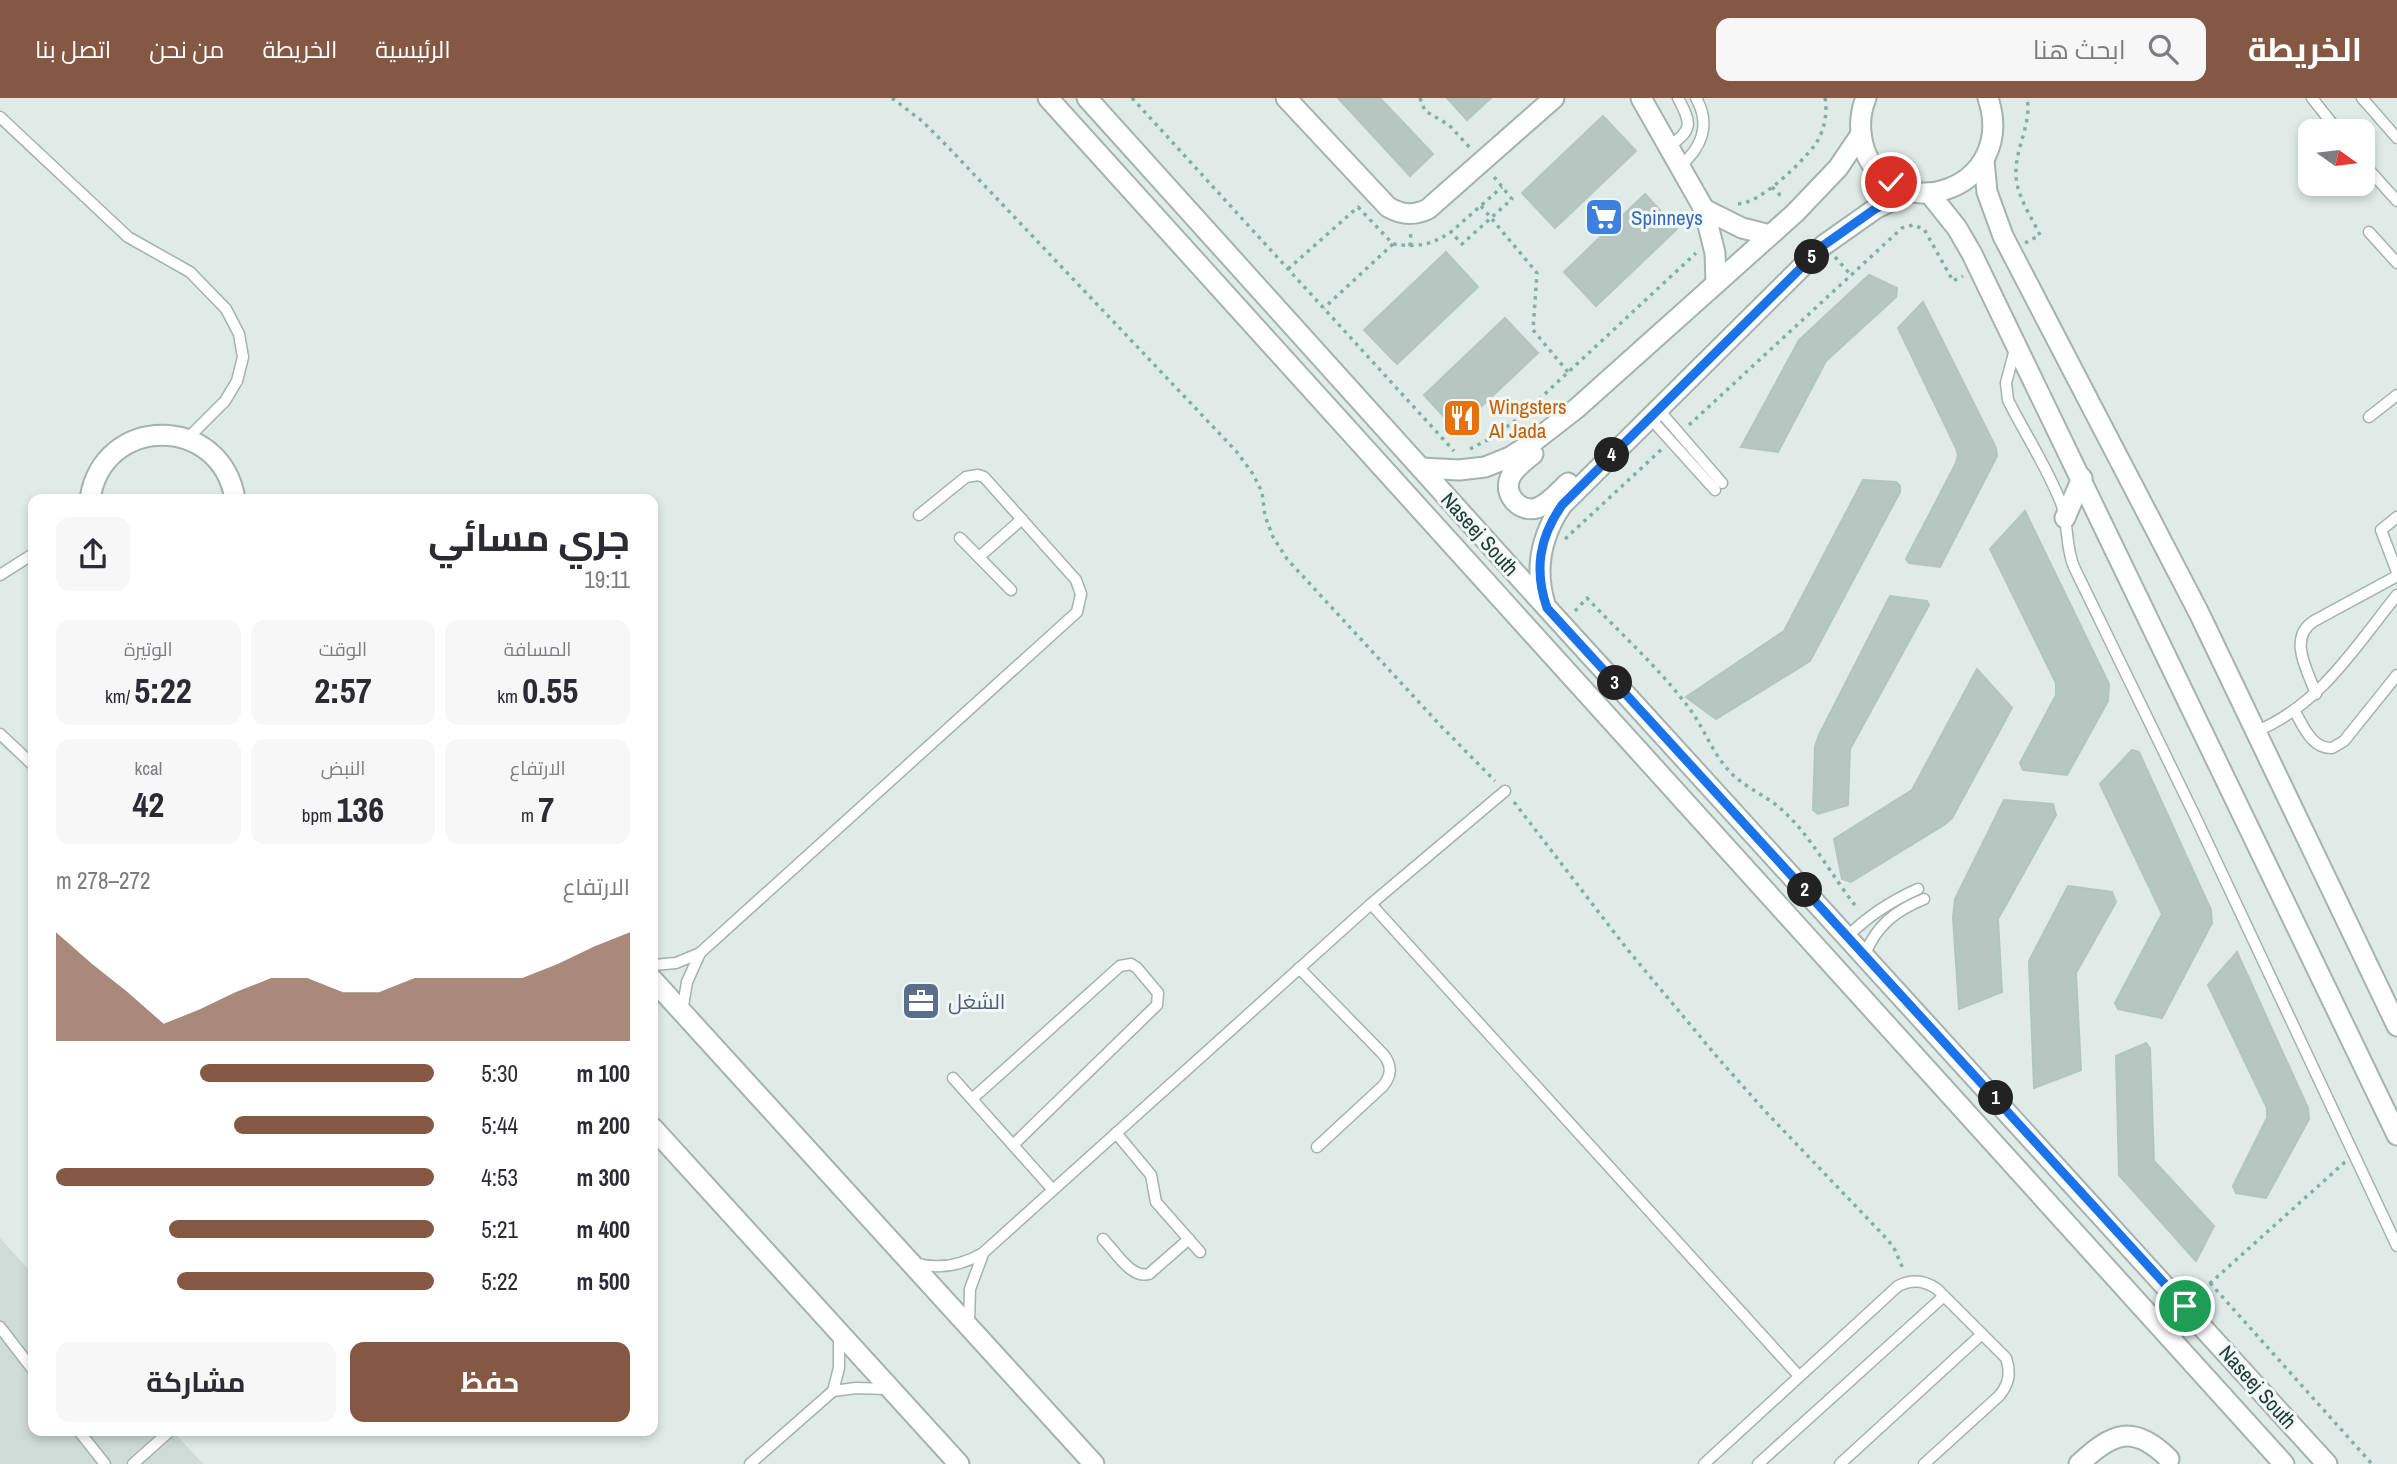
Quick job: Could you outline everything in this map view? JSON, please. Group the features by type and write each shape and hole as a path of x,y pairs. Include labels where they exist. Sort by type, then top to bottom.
{"street":[{"path":"1048,98 2284,1464"},
{"name":"Naseej South","path":"1087,98 1547,608 2327,1464"},
{"path":"1286,98 1383,201 1403,214 1420,213 1428,209 1554,98"},
{"path":"1641,98 1704,209 1715,253 1716,283"},
{"path":"1866,98 1860,120 1867,156 1891,182 1920,192 1957,228 1979,268 2397,1135"},
{"path":"1547,608 1540,581 1540,553 1548,528 1562,505 1824,245 1875,209 1920,192 1945,190 1961,184 1974,174 1991,145 1994,129 1993,112 1988,98"},
{"path":"1421,468 1459,470 1498,463 1521,451 1555,425 1770,235 1824,184 1861,134"},
{"path":"1984,160 1991,208 2011,250 2199,614 2397,1026"},
{"path":"1704,209 1742,228 1770,235"},
{"path":"1555,425 1543,444 1510,478 1508,485 1511,498 1521,507 1528,509 1541,506 1588,466 1612,455"},
{"path":"90,494 100,468 113,453 130,442 158,435 187,439 204,447 219,461 229,478 234,494"},
{"path":"2065,518 2081,478"},
{"path":"658,986 1094,1464"},
{"path":"658,1133 959,1464"},
{"path":"2079,1464 2102,1444 2123,1436 2146,1440 2169,1459"}],"lane":[{"path":"1668,147 1683,136 1688,126 1687,113 1678,98"},
{"path":"1679,167 1693,154 1704,128 1704,118 1696,98"},
{"path":"2312,98 2329,119"},
{"path":"2362,98 2397,138"},
{"path":"0,117 128,237 190,272 226,309 239,334 243,357 237,381 225,401 187,439"},
{"path":"2375,176 2397,201"},
{"path":"2369,232 2397,263"},
{"path":"2017,345 2006,383 2008,400 2059,499 2065,518 2066,542 2074,567 2397,1246"},
{"path":"2370,417 2397,395"},
{"path":"1654,414 1679,434 1718,487 1671,442 1654,414"},
{"path":"658,965 676,963 700,953 1077,612 1081,594 1076,580 989,482 978,475 966,477 919,515"},
{"path":"2316,694 2300,648 2301,635 2314,621 2397,574 2381,530 2397,517"},
{"path":"979,557 1022,519"},
{"path":"960,538 1011,590"},
{"path":"0,575 28,557"},
{"path":"2257,731 2295,712 2316,694 2397,595"},
{"path":"2295,712 2314,742 2332,748 2344,741 2397,676"},
{"path":"0,734 28,760"},
{"path":"910,1262 948,1267 972,1260 983,1253 1371,904 1505,792"},
{"path":"1848,936 1886,904 1918,889"},
{"path":"1864,954 1881,925 1900,910 1924,899"},
{"path":"1371,904 1799,1376"},
{"path":"682,1012 687,982 700,953"},
{"path":"972,1099 1120,966 1131,964 1137,968 1158,993 1157,1005 1013,1145"},
{"path":"1299,968 1383,1054 1390,1066 1388,1080 1383,1086 1317,1147"},
{"path":"953,1078 1053,1190"},
{"path":"1116,1133 1151,1175 1156,1202 1200,1252"},
{"path":"1103,1239 1135,1273 1142,1276 1149,1274 1189,1239"},
{"path":"969,1326 970,1289 983,1253"},
{"path":"1704,1464 1898,1286 1915,1281 1930,1284 1944,1296 2006,1358 2009,1371 2007,1385 1999,1396 1924,1464"},
{"path":"1758,1464 1944,1296"},
{"path":"0,1327 28,1363"},
{"path":"750,1464 833,1391 839,1368 839,1332"},
{"path":"1839,1464 1982,1334"},
{"path":"833,1391 868,1388 891,1390"},
{"path":"83,1436 105,1464"},
{"path":"133,1464 164,1436"}],"path":[{"path":"892,98 922,121 948,147 1236,451 1262,492 1265,516 1273,537 1287,559 1505,792 1627,949 1718,1058 1887,1239 1900,1259 1906,1282"},
{"path":"1132,98 1456,454"},
{"path":"1420,98 1425,111 1449,125 1512,198 1462,244 1451,232"},
{"path":"1728,203 1743,204 1758,199 1815,144 1824,126 1825,98"},
{"path":"2011,250 2040,235 2021,197 2016,176 2026,124 2026,98"},
{"path":"1288,269 1358,207 1393,244 1420,246 1431,244 1451,232 1502,187"},
{"path":"1481,206 1537,272 1533,330 1569,372"},
{"path":"1679,434 1902,228 1913,225 1927,233 1953,281 1979,268"},
{"path":"1324,308 1393,244"},
{"path":"1466,450 1505,429 1700,247"},
{"path":"1558,546 1671,442"},
{"path":"1567,608 1572,614 1587,598 1689,708 1726,768 1741,782 1779,808 1793,822 1866,919"},
{"path":"2185,1306 2354,1154"},
{"path":"2210,1283 2372,1464"}],"shaded area":[{"path":"0,1238 28,1269 28,1436 177,1436 203,1464 0,1464"}],"building":[{"path":"1338,98 1380,98 1433,154 1410,176"},
{"path":"1447,98 1491,98 1467,120"},
{"path":"1603,116 1636,151 1555,228 1522,193"},
{"path":"1645,194 1677,229 1596,306 1564,272"},
{"path":"1446,252 1478,287 1397,364 1364,330"},
{"path":"1869,275 1897,288 1896,297 1826,361 1778,452 1741,447 1799,340"},
{"path":"1923,302 1996,448 1997,456 1940,567 1909,563 1906,559 1958,455 1898,328"},
{"path":"1505,318 1538,353 1456,430 1424,395"},
{"path":"1863,480 1896,482 1900,486 1900,492 1810,661 1716,719 1686,697 1784,631"},
{"path":"2025,511 2109,684 2108,701 2067,775 2023,770 2020,763 2056,695 2056,683 1990,549"},
{"path":"1890,596 1927,601 1929,605 1850,749 1848,805 1818,814 1813,810 1815,747"},
{"path":"1977,669 2012,708 1952,818 1851,882 1842,879 1834,839 1912,790"},
{"path":"2132,750 2139,752 2211,910 2212,923 2162,1018 2118,1009 2115,1003 2162,914 2100,784"},
{"path":"2004,800 2053,804 2056,815 1998,919 2002,992 1959,1009 1953,917 1955,899"},
{"path":"2068,886 2112,892 2116,902 2076,973 2081,1070 2034,1088 2029,961"},
{"path":"2237,952 2308,1108 2309,1119 2266,1198 2236,1193 2233,1186 2267,1118 2267,1108 2208,985"},
{"path":"2146,1043 2150,1048 2154,1161 2214,1226 2196,1261 2119,1175 2116,1056"}],"place":[{"name":"Spinneys","path":"1604,217"},
{"name":"Wingsters Al Jada","path":"1462,418"},
{"name":"الشغل","path":"921,1001"}],"route":[{"path":"1891,182 1912,191 1875,209 1824,245 1562,505 1548,528 1540,553 1542,595 1547,608 2185,1306"}]}
